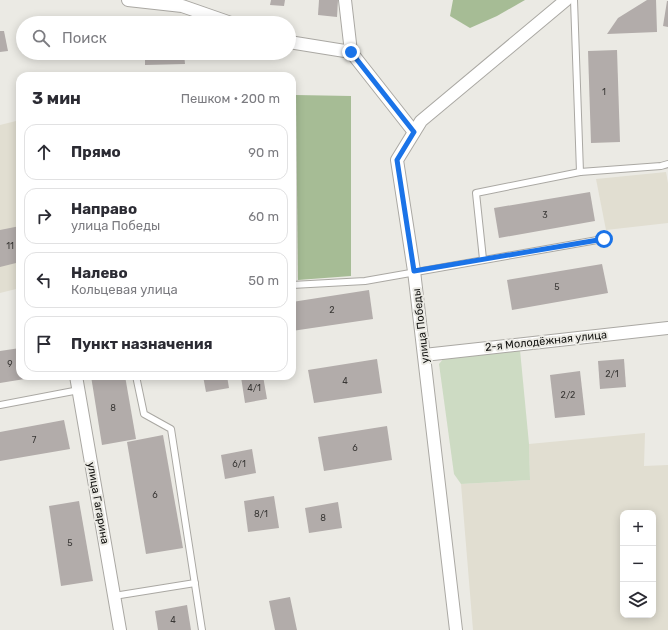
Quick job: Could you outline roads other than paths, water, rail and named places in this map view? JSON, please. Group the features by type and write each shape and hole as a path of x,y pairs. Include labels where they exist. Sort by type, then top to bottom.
{"street":[{"path":"128,0 182,6 210,16"},
{"path":"346,0 351,52 414,132"},
{"name":"улица Победы","path":"456,630 414,271 397,160 421,121 566,0"},
{"path":"296,43 351,52"},
{"name":"2-я Молодёжная улица","path":"424,355 668,328"},
{"name":"улица Гагарина","path":"77,380 120,630"}],"lane":[{"path":"574,0 580,172"},
{"path":"483,259 476,193 580,172 661,166 668,164"},
{"path":"296,285 365,281 414,271 604,239"},
{"path":"137,380 144,414 170,429 202,630"},
{"path":"0,404 79,390"},
{"path":"114,596 195,582"}]}
